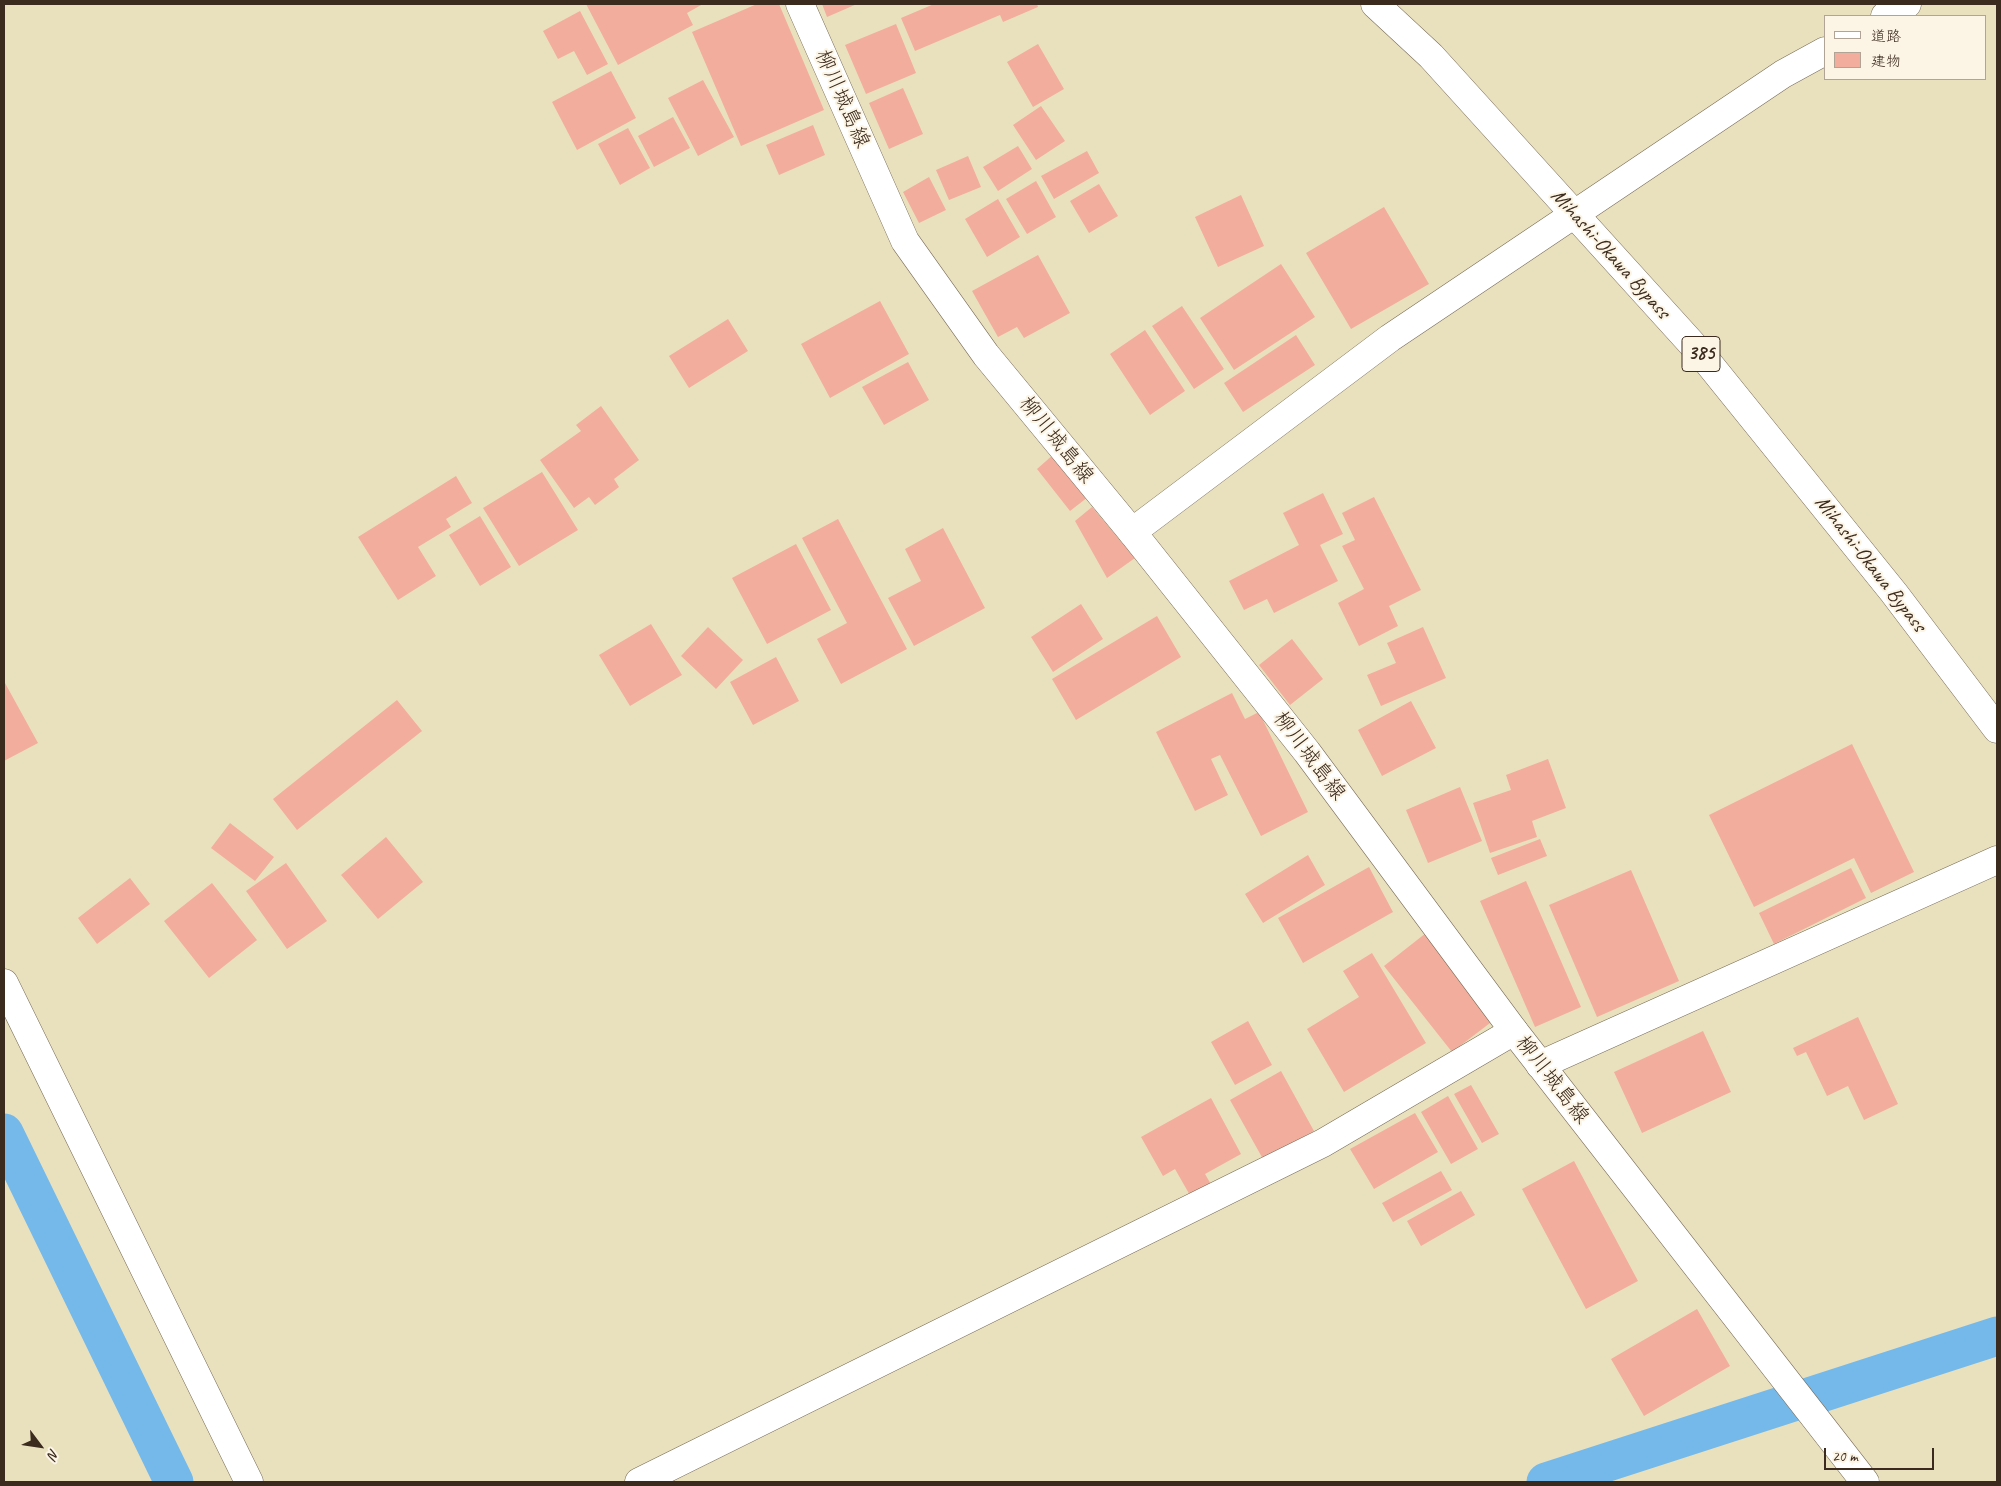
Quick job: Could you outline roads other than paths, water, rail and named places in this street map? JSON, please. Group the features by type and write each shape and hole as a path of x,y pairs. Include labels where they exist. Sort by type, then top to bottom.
{"main road":[{"name":"柳川城島線","path":"800,4 905,241 986,355 1132,532 1307,752 1514,1031 1865,1482"},
{"name":"Mihashi-Okawa Bypass","path":"1375,4 1431,56 1702,355 1894,593 1997,729"},
{"path":"1887,15 1907,4"},
{"path":"1132,532 1390,338 1784,74 1824,52"},
{"path":"1540,1065 1997,860"},
{"path":"4,983 249,1482"},
{"path":"639,1482 670,1475 1323,1143 1514,1031"}],"waterway":[{"path":"4,1133 174,1482"},
{"path":"1546,1482 1997,1336"}]}
